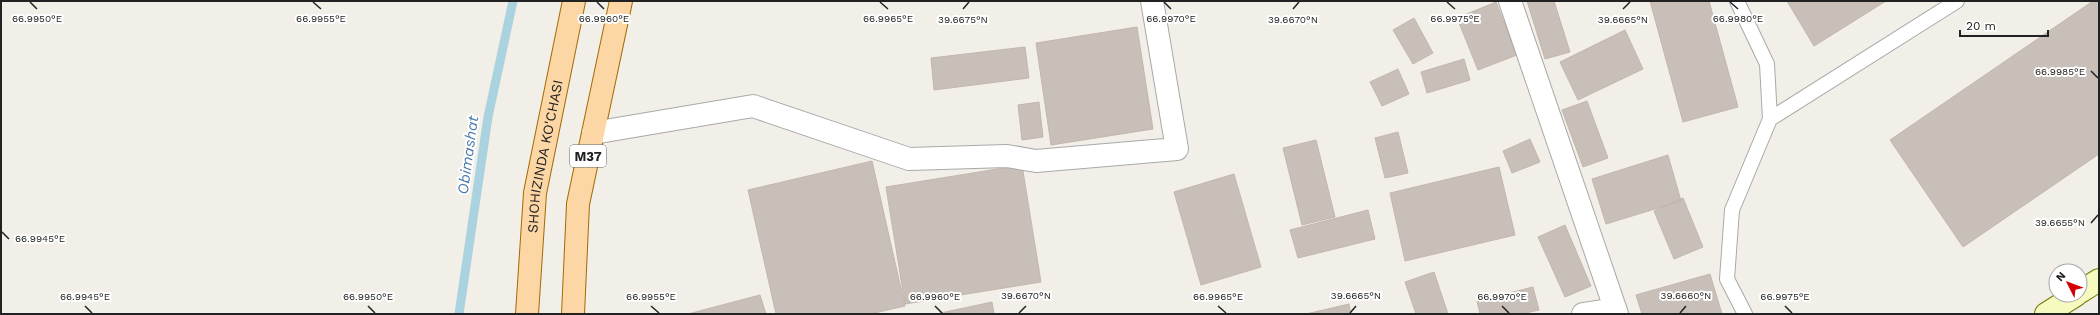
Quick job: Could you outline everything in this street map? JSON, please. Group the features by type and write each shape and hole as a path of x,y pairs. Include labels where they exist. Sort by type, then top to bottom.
{"main road":[{"name":"SHOHIZINDA KO'CHASI","path":"527,314 535,193 574,1"},
{"name":"M37","path":"573,314 578,204 621,1"}],"street":[{"path":"593,134 753,106 909,159 1007,156 1036,161 1177,148 1152,1"},
{"path":"1510,1 1616,312 1583,314"},
{"path":"2088,287 2099,280"},
{"path":"2046,314 2063,303"}],"lane":[{"path":"1737,1 1767,64 1770,118 1732,210 1727,279 1745,314"},
{"path":"1770,118 1957,1"}],"building":[{"path":"1527,1 1554,1 1570,52 1545,59"},
{"path":"1650,1 1709,1 1738,107 1683,122"},
{"path":"1787,1 1886,1 1814,46"},
{"path":"2093,1 2099,1 2099,154 1963,247 1890,140"},
{"path":"1496,2 1517,55 1478,70 1457,18"},
{"path":"1414,18 1433,53 1413,64 1393,30"},
{"path":"1137,27 1153,129 1051,145 1036,43"},
{"path":"1625,30 1643,69 1578,100 1560,62"},
{"path":"1025,47 1029,78 934,90 931,58"},
{"path":"1464,59 1470,80 1427,93 1421,72"},
{"path":"1398,69 1409,94 1382,106 1370,82"},
{"path":"1587,101 1608,158 1583,167 1562,110"},
{"path":"1039,102 1043,137 1022,140 1018,105"},
{"path":"1398,132 1408,173 1385,178 1375,138"},
{"path":"1530,139 1540,162 1512,173 1503,151"},
{"path":"1316,140 1335,217 1302,225 1283,148"},
{"path":"1668,155 1681,201 1606,224 1592,179"},
{"path":"872,161 905,306 870,314 776,314 748,190"},
{"path":"1022,165 1041,282 905,304 886,187"},
{"path":"1499,167 1515,235 1405,261 1390,193"},
{"path":"1234,174 1261,267 1201,285 1174,192"},
{"path":"1683,198 1703,247 1674,259 1654,211"},
{"path":"1368,210 1375,239 1298,258 1290,230"},
{"path":"1565,225 1591,286 1565,297 1538,237"},
{"path":"1434,272 1448,314 1416,314 1405,282"},
{"path":"1710,274 1722,314 1642,314 1636,295"},
{"path":"1533,287 1539,310 1521,314 1480,314 1477,301"},
{"path":"760,295 766,314 688,314"},
{"path":"992,302 994,314 936,314"},
{"path":"1349,304 1351,314 1306,314"}],"waterway":[{"name":"Obimashat","path":"459,314 488,117 513,1"}]}
